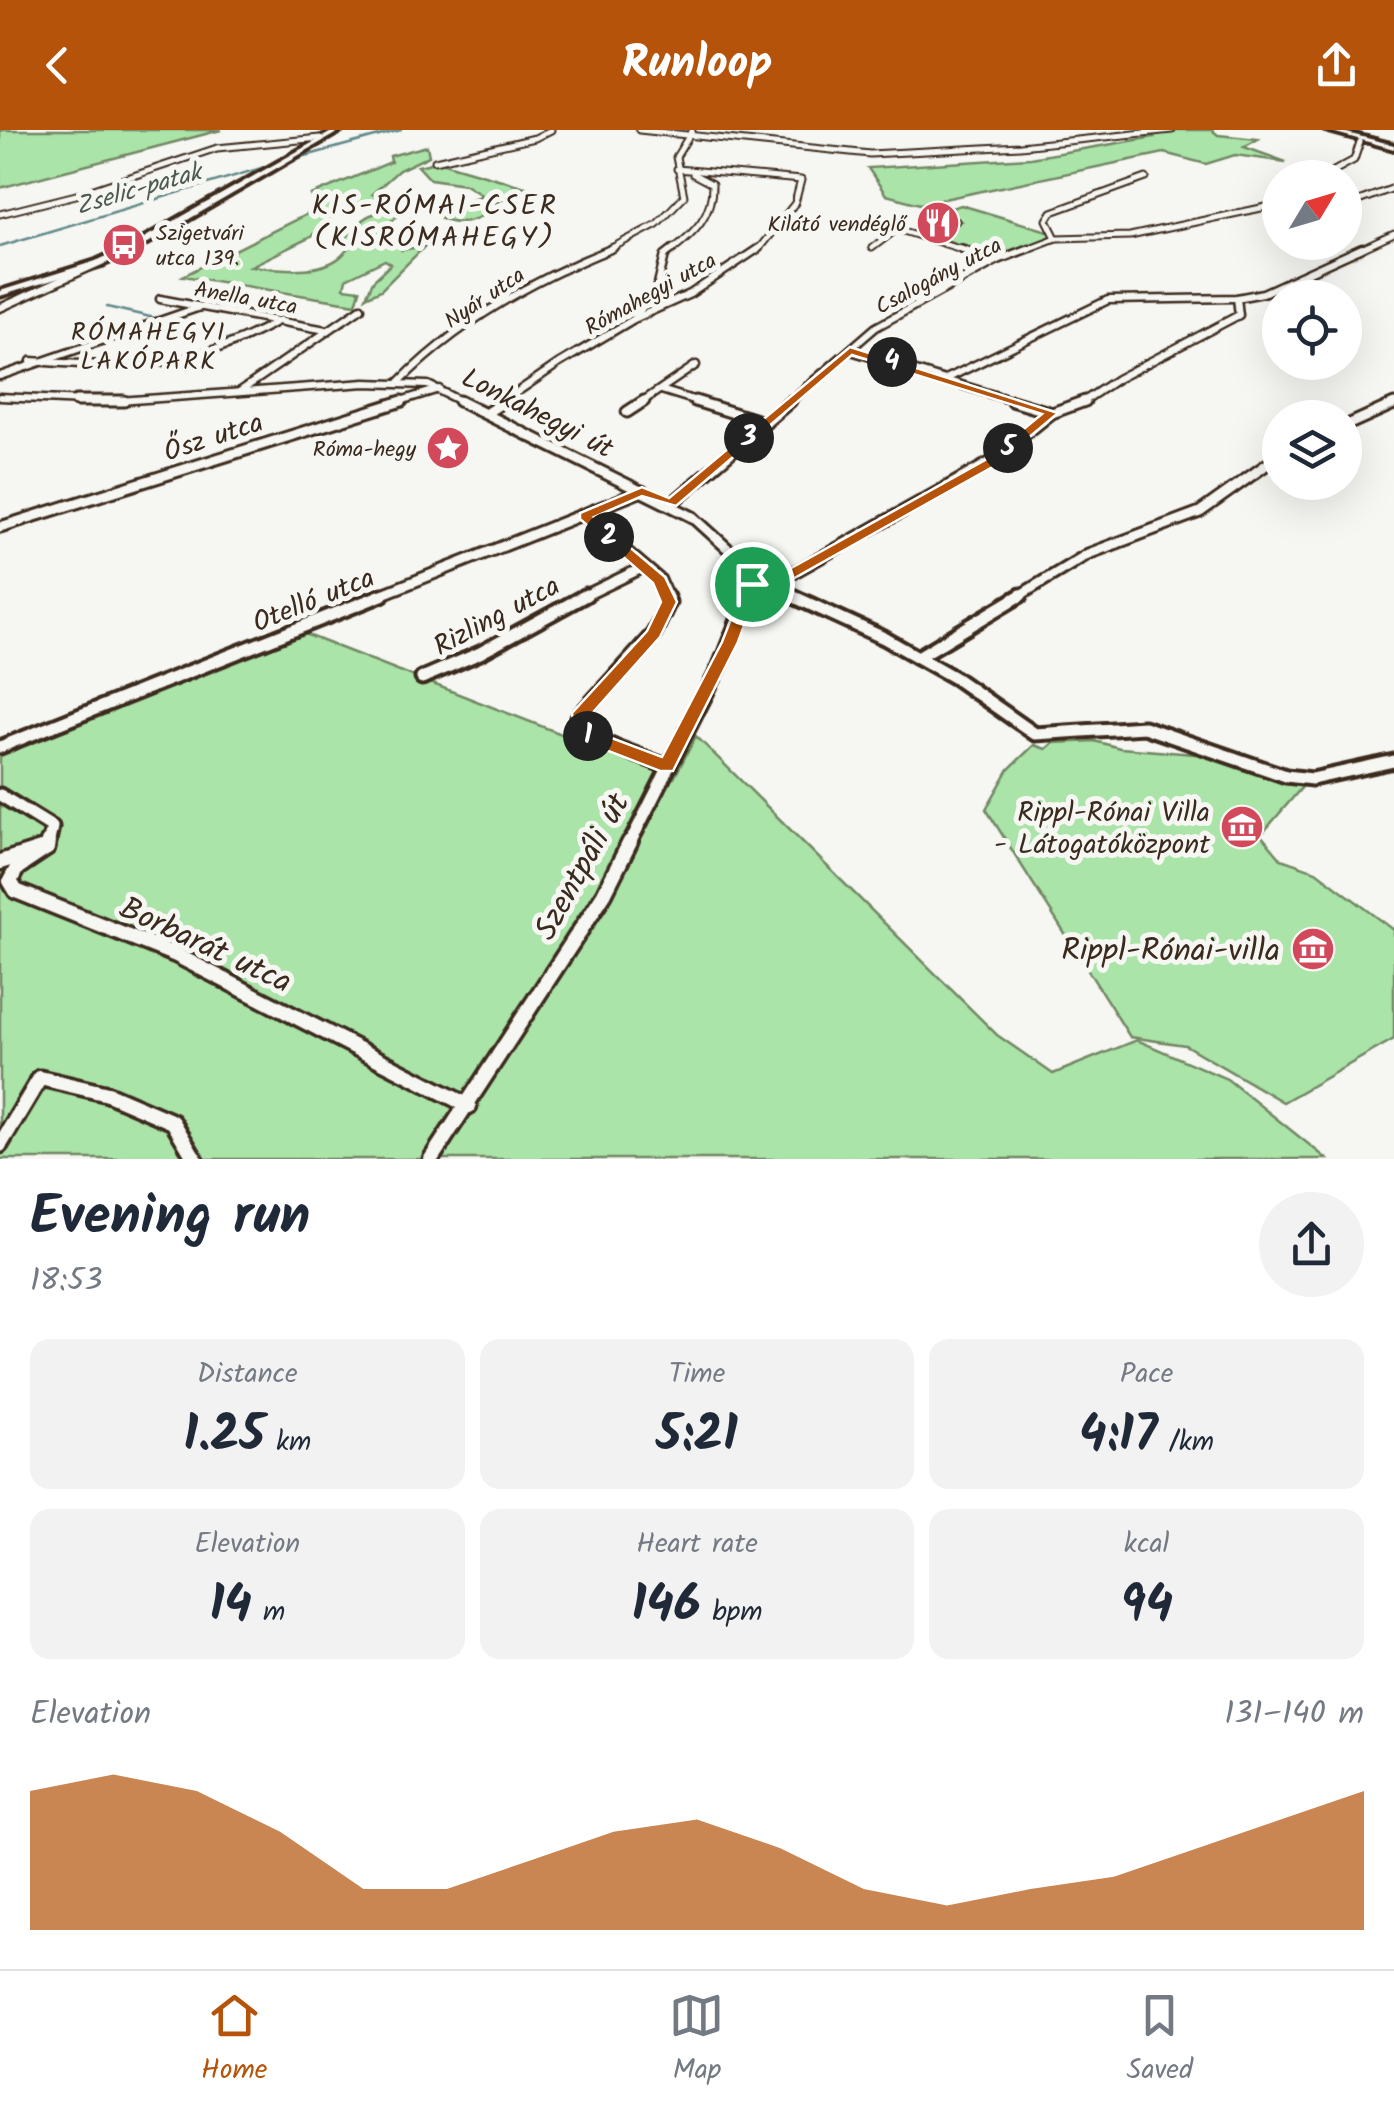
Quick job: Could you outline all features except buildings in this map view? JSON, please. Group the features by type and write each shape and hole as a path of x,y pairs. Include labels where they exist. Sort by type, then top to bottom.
{"street":[{"path":"0,308 186,220 320,138 340,130"},
{"path":"436,161 535,138 550,130"},
{"path":"639,130 870,154 1020,146 1172,130"},
{"path":"1328,130 1360,142 1394,147"},
{"name":"Nyár utca","path":"399,382 418,362 529,286 666,221 684,196 676,157 691,133"},
{"path":"0,214 76,195 217,148 320,138"},
{"path":"1354,160 1360,142"},
{"name":"Rómahegyi utca","path":"488,412 634,319 690,294 710,278 753,256 795,204 806,167"},
{"path":"634,319 657,288 665,255 686,240 710,206 712,184 677,169"},
{"path":"687,172 800,180"},
{"path":"1056,238 1047,220 1052,212 1146,178"},
{"path":"1362,200 1394,188"},
{"name":"Csalogány utca","path":"671,504 876,327 998,260 1056,238 1130,236 1161,226 1262,207"},
{"path":"918,234 956,221"},
{"path":"872,248 896,229 998,260"},
{"path":"948,378 1108,300 1142,296 1238,298 1262,293 1394,234"},
{"path":"0,294 99,262"},
{"path":"768,587 991,462 1052,413 1074,408 1117,378 1215,331 1238,315 1238,298"},
{"name":"Anella utca","path":"160,299 326,330"},
{"path":"0,376 31,362 157,327 200,308"},
{"path":"238,392 361,308"},
{"path":"31,362 134,368 178,365 237,346 280,320"},
{"path":"850,350 1052,413"},
{"path":"627,412 696,365"},
{"name":"Lonkahegyi út","path":"0,397 105,402 399,382 440,388 671,504 717,536 738,557 752,584"},
{"name":"Ősz utca","path":"0,527 440,388"},
{"path":"661,390 766,423"},
{"path":"1362,418 1394,404"},
{"path":"918,656 1088,554 1200,512 1262,469"},
{"name":"Otelló utca","path":"0,747 642,491"},
{"path":"585,516 666,590 666,615 578,718 577,726 582,734 666,766"},
{"name":"Rizling utca","path":"422,678 522,634 584,594 644,567"},
{"path":"752,584 830,611 918,656 1035,734 1144,727 1286,776 1312,779 1394,761"},
{"name":"Szentpáli út","path":"432,1159 604,894 724,655 752,584"},
{"path":"0,795 52,827 46,848 0,862"},
{"name":"Borbarát utca","path":"46,848 17,868 10,881 16,892 176,954 468,1106"},
{"path":"0,1145 40,1078 108,1094 174,1122 195,1159"}],"green space":[{"path":"0,130 221,130 0,188"},
{"path":"1212,130 1218,135 1258,139 1244,147 1280,160 1235,155 1206,164 1164,153 920,204 886,195 868,168 1030,158 1154,137 1150,131"},
{"path":"427,146 429,156 399,170 372,194 399,210 352,203 351,209 325,220 311,237 251,266 303,269 329,263 348,248 341,242 366,218 380,212 399,214 376,236 391,245 404,244 402,250 425,246 381,290 366,297 373,281 391,264 385,260 346,279 344,288 360,290 356,304 183,276 319,208 311,195 391,162 390,156"},
{"path":"440,161 529,188 517,198 505,198 488,207 491,211 479,217 461,222 441,218 448,208 483,195 465,184 430,179 418,166"},
{"path":"961,205 1051,232 1052,238 999,257 923,233 960,221 938,212"},
{"path":"305,634 674,778 696,736 997,1035 1053,1074 1137,1040 1227,1079 1327,1159 0,1159 0,756"},
{"path":"1094,741 1120,748 1207,755 1302,787 1261,835 1281,859 1316,871 1394,930 1394,1039 1283,1102 1185,1045 1130,1037 986,809 1009,769 1034,745 1046,749 1053,743"}],"waterway":[{"name":"Zselic-patak","path":"287,161 401,130"},
{"name":"Zselic-patak","path":"0,246 278,163"},
{"path":"107,307 159,319"},
{"path":"173,323 233,341"}],"place":[{"name":"Kilátó vendéglő","path":"938,223"},
{"name":"Szigetvári utca 139.","path":"124,245"},
{"name":"Róma-hegy","path":"448,448"},
{"name":"Rippl-Rónai Villa - Látogatóközpont","path":"1242,827"},
{"name":"Rippl-Rónai-villa","path":"1313,949"}],"district":[{"name":"KIS-RÓMAI-CSER (KISRÓMAHEGY)","path":"435,220"},
{"name":"RÓMAHEGYI LAKÓPARK","path":"149,346"}],"route":[{"path":"850,350 1052,413 991,462 768,587 752,584 748,603 718,668 666,766 582,734 578,718 654,633 669,602 660,580 585,516 642,491 671,504 850,350"}]}
